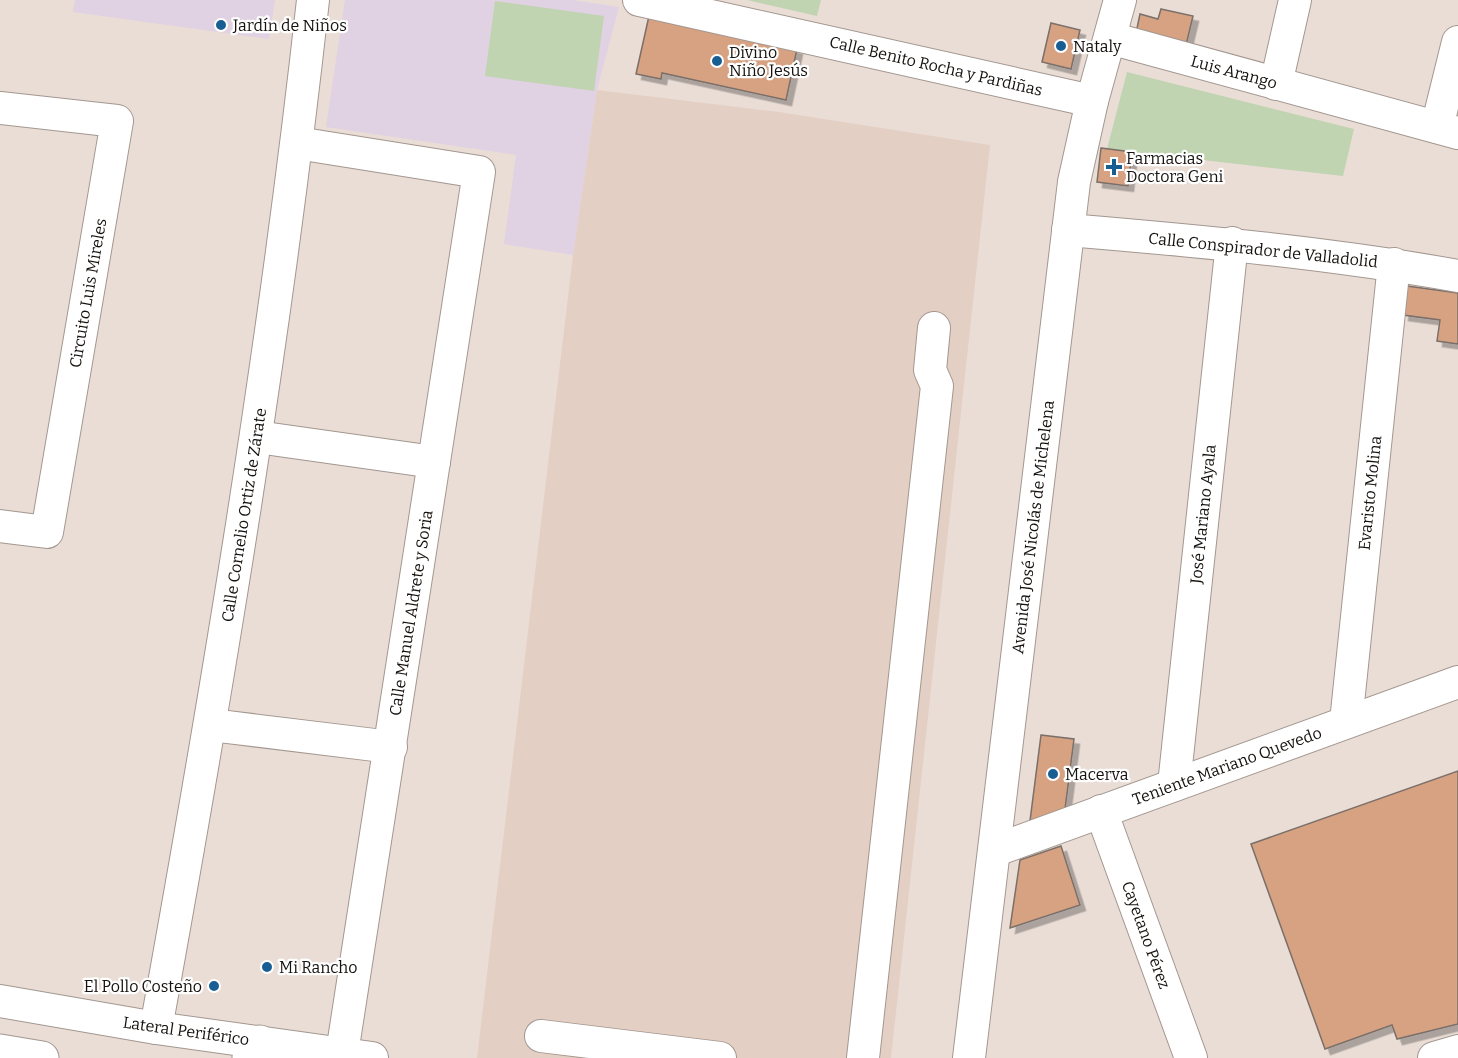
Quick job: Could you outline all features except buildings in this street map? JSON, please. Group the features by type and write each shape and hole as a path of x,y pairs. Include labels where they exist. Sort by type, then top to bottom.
{"highway":[{"path":"0,1051 42,1058"}],"street":[{"name":"Calle Cornelio Ortiz de Zárate","path":"156,1028 211,725 256,437 297,143 313,0"},
{"name":"Calle Benito Rocha y Pardiñas","path":"639,0 1092,101"},
{"name":"Avenida José Nicolás de Michelena","path":"969,1058 996,850 1074,182 1092,101 1120,0"},
{"path":"1276,84 1295,0"},
{"name":"Luis Arango","path":"1110,38 1276,84 1360,104 1447,130"},
{"path":"1447,130 1458,42"},
{"name":"Circuito Luis Mireles","path":"0,108 117,122 47,532 0,526"},
{"name":"Calle Manuel Aldrete y Soria","path":"297,143 479,172 391,747 357,1056"},
{"name":"Calle Conspirador de Valladolid","path":"1068,230 1232,243 1394,264 1458,276"},
{"name":"José Mariano Ayala","path":"1174,785 1232,243"},
{"name":"Evaristo Molina","path":"1346,722 1394,264"},
{"path":"863,1058 937,386 930,370 934,328"},
{"path":"256,437 434,462"},
{"name":"Teniente Mariano Quevedo","path":"996,850 1458,682"},
{"path":"211,725 391,747"},
{"name":"Cayetano Pérez","path":"1101,812 1191,1058"},
{"name":"Lateral Periférico","path":"0,1000 156,1028 254,1050 357,1056"},
{"path":"541,1036 720,1058"},
{"path":"1434,1058 1458,1051"}],"shaded area":[{"name":"Jardín de Niños","path":"75,0 275,0 269,39 73,12"},
{"path":"345,0 572,0 619,7 597,90 573,255 504,244 516,155 326,127"},
{"path":"597,90 779,112 990,145 891,1058 477,1058 573,255"}],"green space":[{"path":"747,0 821,0 817,16"},
{"path":"495,1 604,16 594,91 485,76"},
{"path":"1127,72 1354,129 1343,176 1107,149"}],"place":[{"name":"Jardín de Niños","path":"221,25"},
{"name":"Nataly","path":"1061,46"},
{"name":"Divino Niño Jesús","path":"717,61"},
{"name":"Farmacias Doctora Geni","path":"1114,167"},
{"name":"Macerva","path":"1053,774"},
{"name":"Mi Rancho","path":"267,967"},
{"name":"El Pollo Costeño","path":"214,986"}]}
